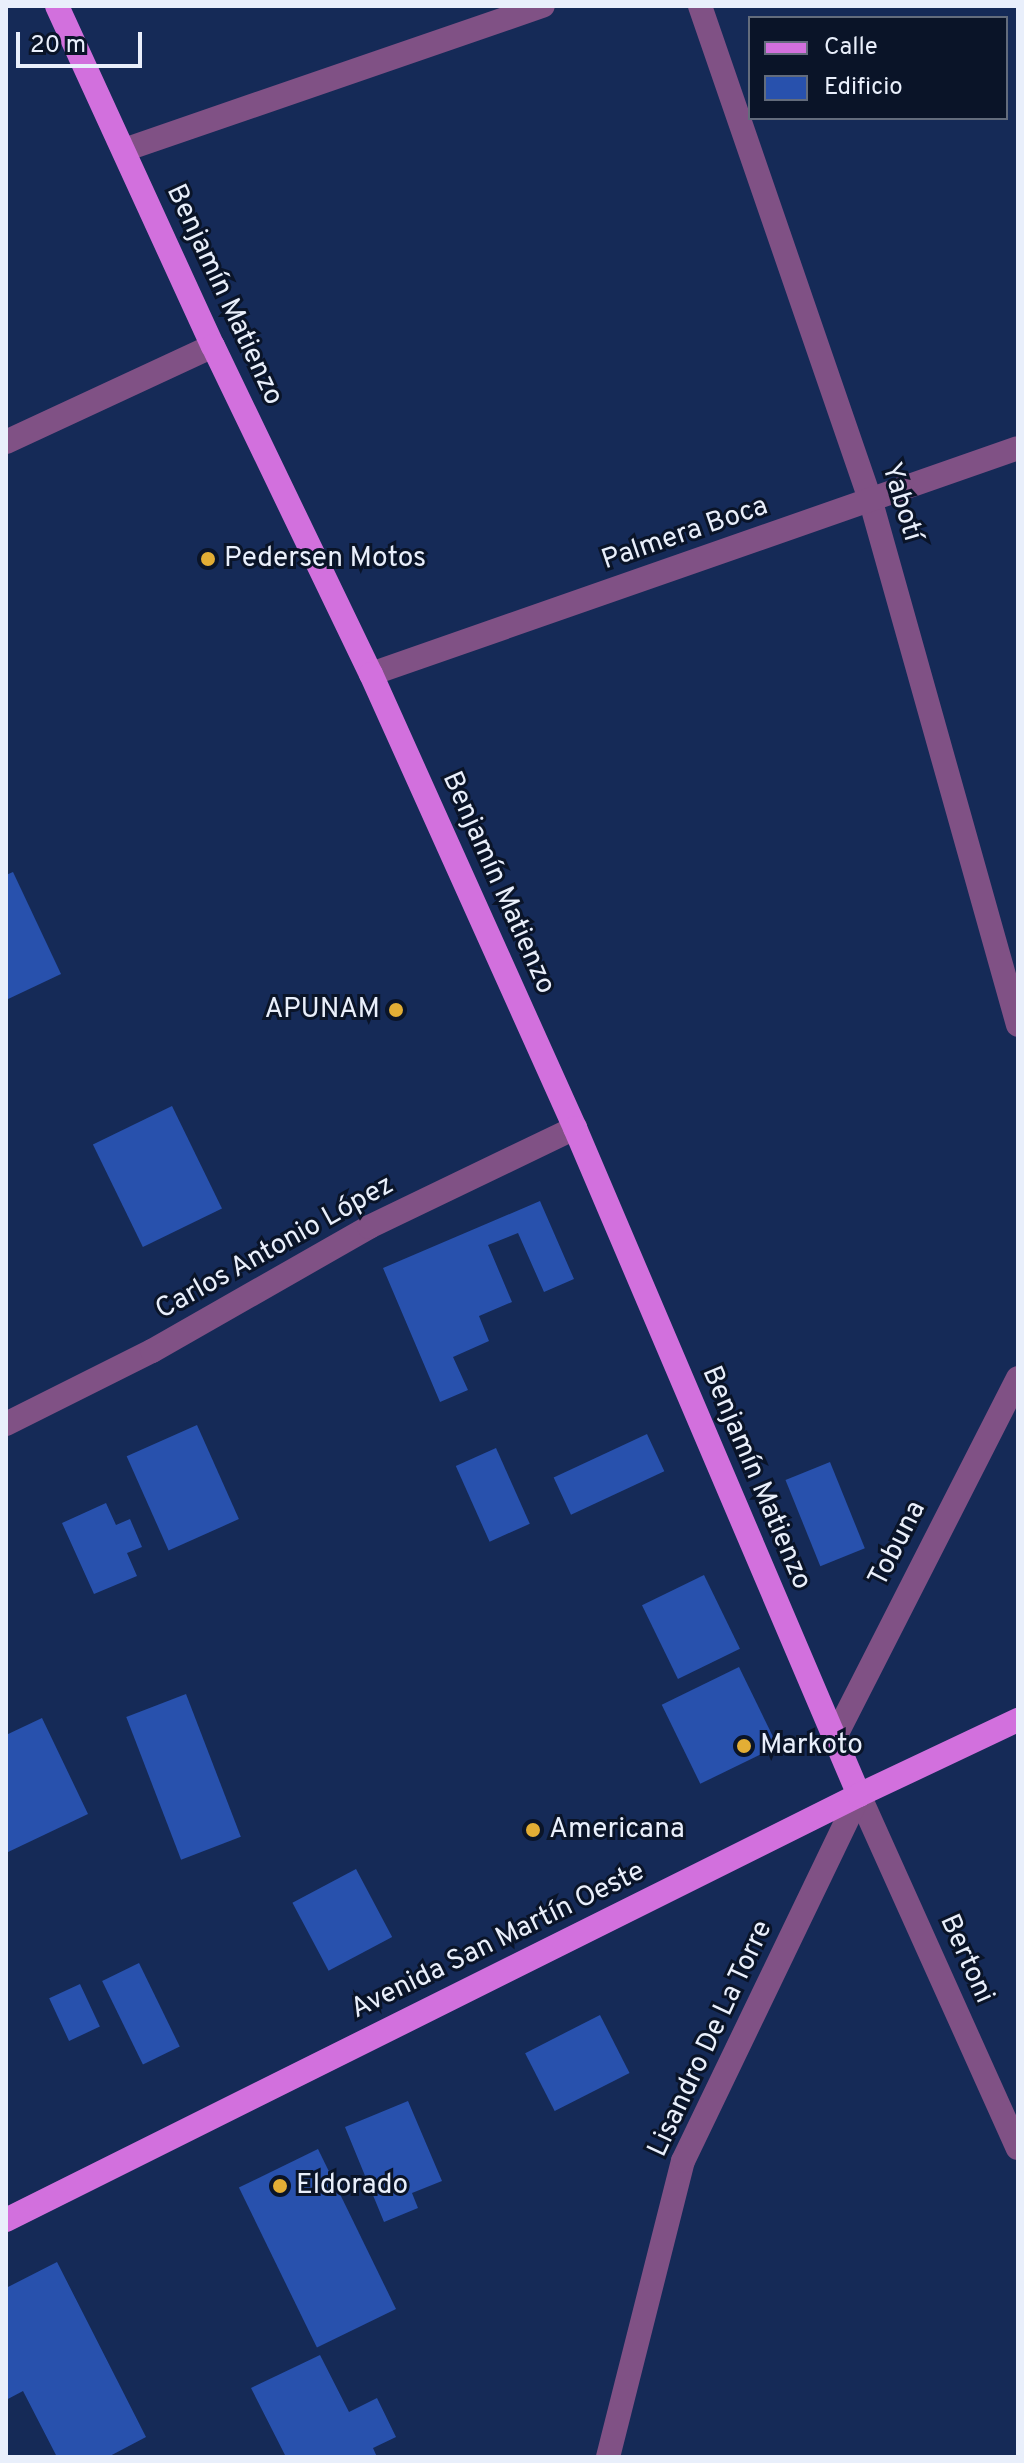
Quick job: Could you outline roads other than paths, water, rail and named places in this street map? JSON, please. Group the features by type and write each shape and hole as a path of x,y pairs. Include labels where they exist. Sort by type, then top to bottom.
{"main road":[{"name":"Benjamín Matienzo","path":"57,6 213,346 371,674 575,1128 859,1795"},
{"name":"Avenida San Martín Oeste","path":"6,2220 859,1795 1018,1720"}],"street":[{"path":"124,150 543,6"},
{"name":"Yabotí","path":"700,6 871,502 1018,1025"},
{"path":"6,442 213,346"},
{"name":"Palmera Boca","path":"371,674 871,502 1018,448"},
{"name":"Carlos Antonio López","path":"6,1424 152,1351 369,1227 575,1128"},
{"name":"Tobuna","path":"834,1739 1018,1378"},
{"name":"Bertoni","path":"859,1795 1018,2148"},
{"name":"Lisandro De La Torre","path":"608,2457 683,2161 859,1795"}],"place":[{"name":"Pedersen Motos","path":"208,559"},
{"name":"APUNAM","path":"396,1010"},
{"name":"Markoto","path":"744,1746"},
{"name":"Americana","path":"533,1830"},
{"name":"Eldorado","path":"280,2186"}]}
